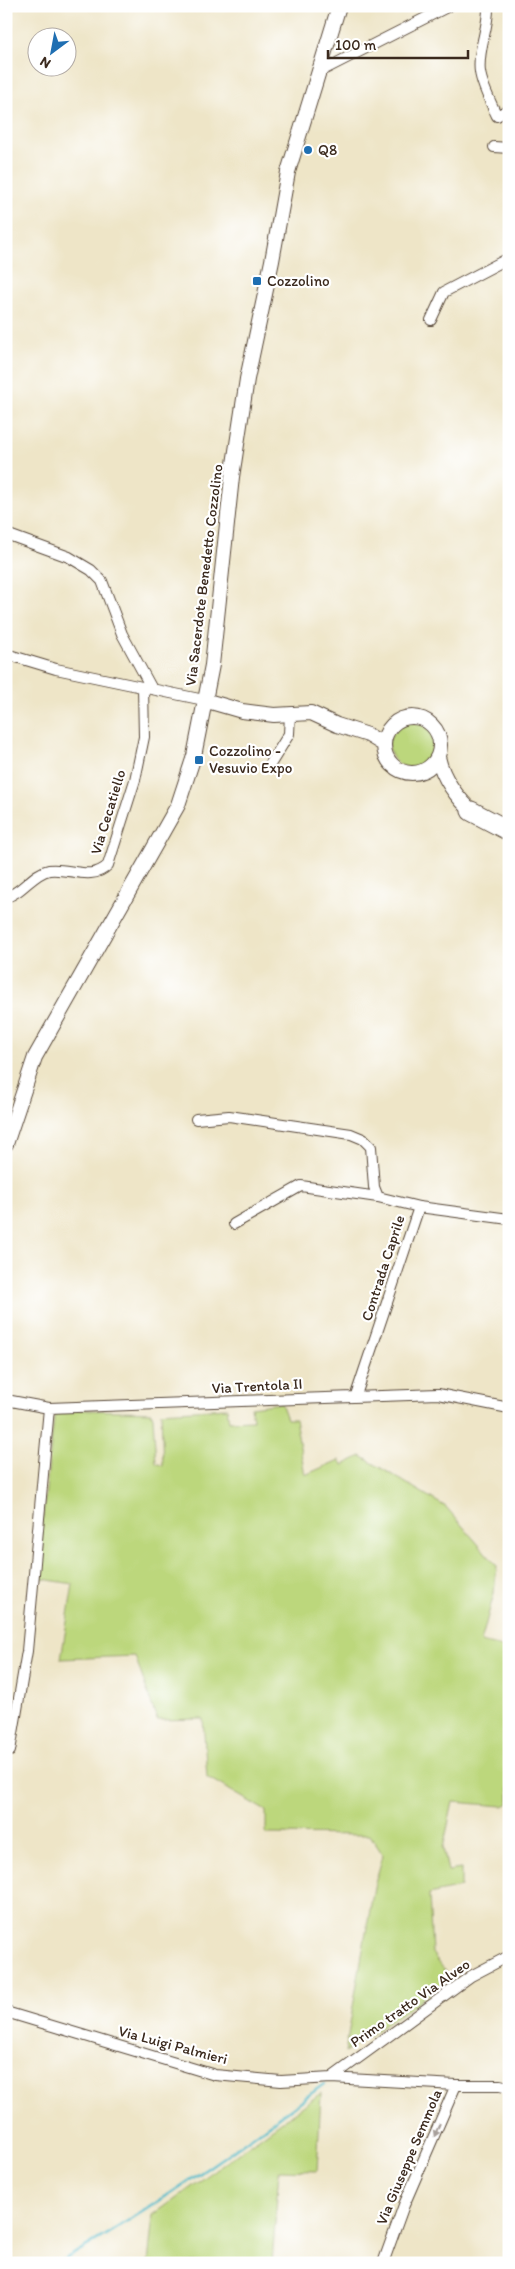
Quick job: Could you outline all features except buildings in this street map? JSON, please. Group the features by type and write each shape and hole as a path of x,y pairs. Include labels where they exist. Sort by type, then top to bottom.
{"highway":[{"path":"471,811 509,831"}],"main road":[{"name":"Via Sacerdote Benedetto Cozzolino","path":"6,1144 35,1057 178,805 194,756 212,665 232,477 247,379 272,261 288,172 339,6"},
{"path":"204,700 242,711 290,714 311,713 337,725 368,734 383,744"},
{"path":"405,717 416,717 426,720 434,727 439,736 440,747 438,757 432,766 422,772 411,774 400,771 391,764 385,755 383,744 388,729 395,722 405,717"},
{"path":"368,734 388,729"},
{"path":"438,757 440,767 458,796 471,811 490,828 509,838"},
{"path":"422,772 437,780 458,796"}],"street":[{"path":"319,72 448,6"},
{"path":"488,6 488,21 481,52 480,72 497,116 509,109"},
{"path":"494,147 509,148"},
{"path":"431,320 444,292 509,258"},
{"path":"6,534 70,557 91,570 102,581 122,634 148,688"},
{"path":"6,654 56,669 204,700"},
{"name":"Via Cecatiello","path":"6,897 14,895 48,870 94,873 102,870 108,864 135,780 144,736 148,688"},
{"path":"268,768 289,734 290,714"},
{"path":"196,1119 229,1116 351,1134 362,1139 371,1147 374,1187 378,1197"},
{"path":"234,1224 301,1186 378,1197 419,1207"},
{"name":"Contrada Caprile","path":"356,1395 419,1207 509,1219"},
{"name":"Via Trentola II","path":"6,1400 49,1408 194,1404 356,1395 438,1394 509,1408"},
{"path":"10,1751 27,1651 49,1408"},
{"name":"Primo tratto Via Alveo","path":"331,2078 471,1976 509,1956"},
{"name":"Via Luigi Palmieri","path":"6,2012 215,2075 281,2081 331,2078 456,2085"},
{"name":"Via Giuseppe Semmola","path":"383,2263 404,2205 456,2085 500,2085 509,2087"}],"green space":[{"path":"412,722 425,726 431,732 435,745 431,758 425,764 412,768 399,764 393,758 389,745 393,732 399,726"},
{"path":"281,1403 287,1419 295,1419 305,1475 339,1460 343,1465 361,1456 446,1507 497,1566 494,1593 481,1642 509,1649 509,1803 503,1806 453,1802 443,1848 448,1871 461,1869 461,1887 429,1894 432,1953 451,1979 345,2052 374,1887 383,1855 370,1835 266,1834 266,1811 207,1777 203,1719 157,1720 135,1656 61,1659 73,1584 36,1578 55,1409 151,1412 153,1417 156,1463 163,1466 161,1412 227,1408 229,1421 253,1420 251,1407"},
{"path":"321,2093 317,2171 279,2170 272,2263 148,2263 153,2215"}],"waterway":[{"path":"58,2263 127,2222 194,2178 324,2084"}],"place":[{"name":"Q8","path":"308,150"},
{"name":"Cozzolino","path":"257,281"},
{"name":"Cozzolino - Vesuvio Expo","path":"199,760"}]}
